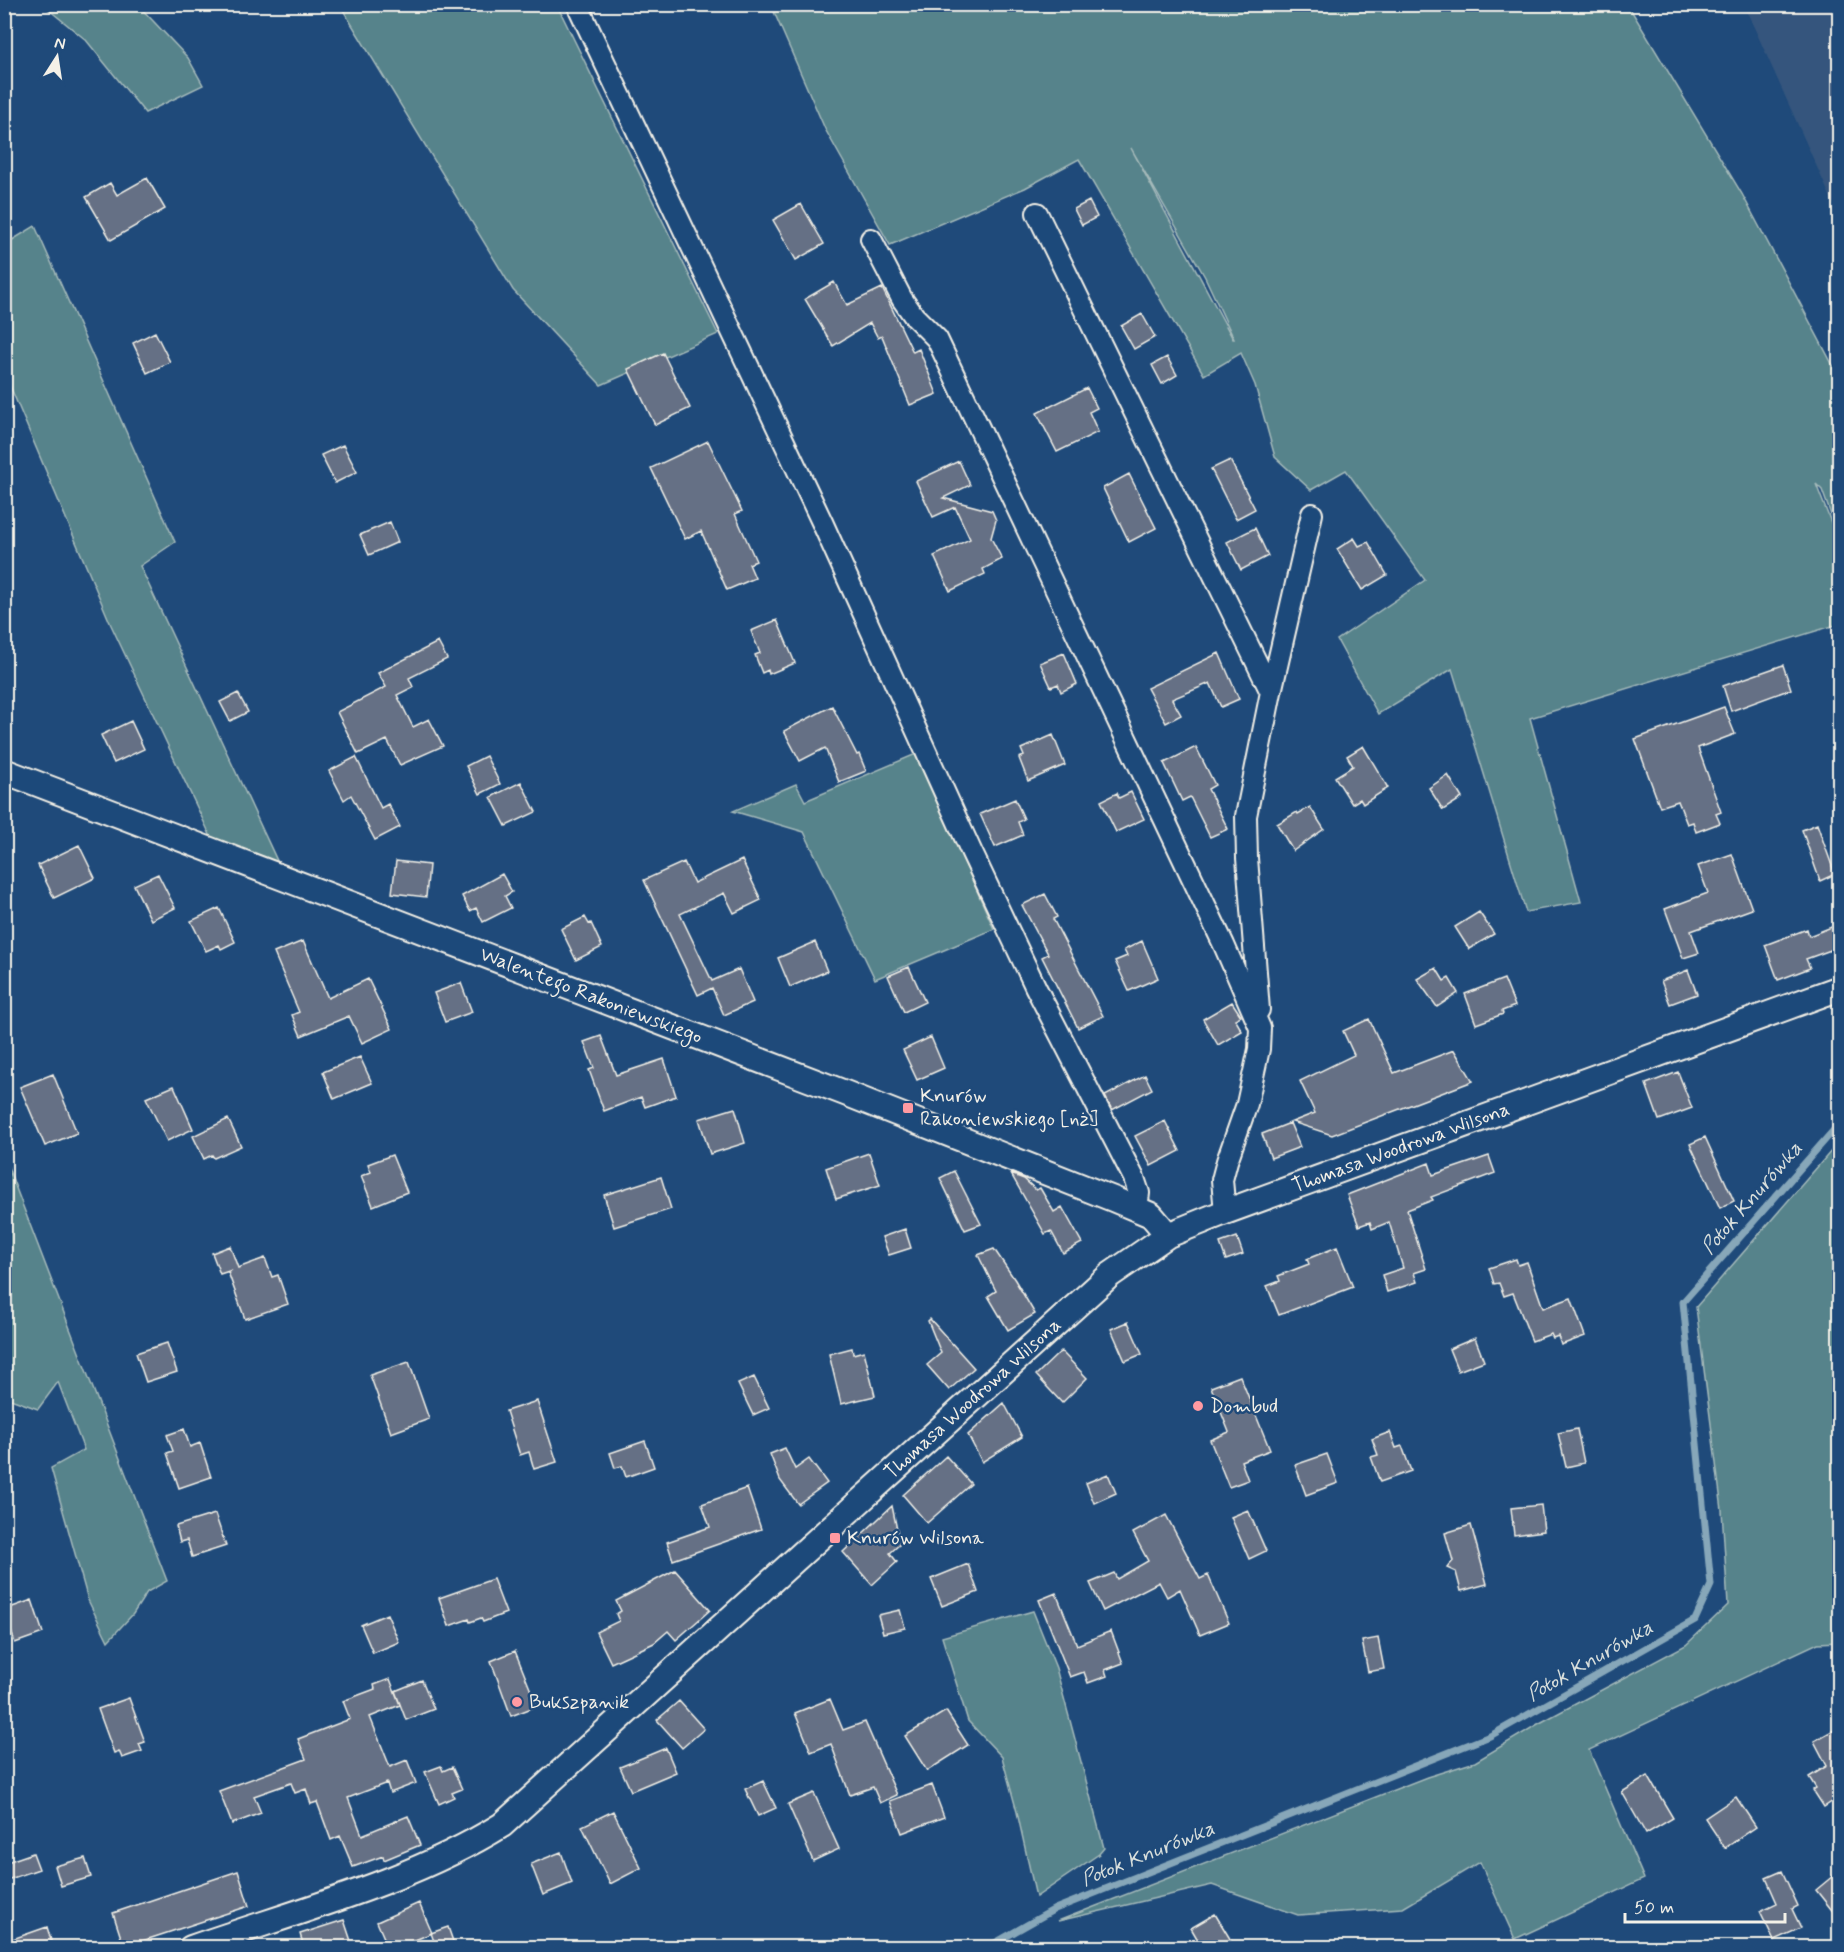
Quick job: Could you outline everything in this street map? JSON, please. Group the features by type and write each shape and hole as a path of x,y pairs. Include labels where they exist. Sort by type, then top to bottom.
{"street":[{"path":"577,4 812,501 1036,988 1134,1178 1139,1193 1137,1209"},
{"path":"1037,213 1271,692"},
{"path":"871,239 902,299 914,316 937,339 1219,934 1260,1028"},
{"path":"1225,1212 1222,1180 1247,1104 1259,1049 1260,1028 1246,816 1271,692 1312,514"},
{"name":"Walentego Rakoniewskiego","path":"4,771 835,1089 1137,1209 1151,1215 1168,1235"},
{"name":"Thomasa Woodrowa Wilsona","path":"191,1947 382,1882 464,1847 502,1825 1110,1275 1168,1235 1225,1212 1839,988"}],"shaded area":[{"path":"1744,5 1839,5 1839,216"}],"green space":[{"path":"43,5 138,5 188,58 203,85 145,113 86,40"},
{"path":"340,5 557,5 718,334 601,385 513,290"},
{"path":"771,5 1628,5 1742,194 1839,377 1839,537 1822,490 1816,484 1839,543 1839,624 1530,718 1581,902 1526,912 1452,669 1378,714 1337,640 1425,580 1346,470 1311,490 1275,457 1255,385 1241,353 1204,375 1079,159 1025,188 890,245 825,129","holes":["1131,148 1205,277 1234,339"]},
{"path":"35,226 175,542 140,566 279,865 212,839 111,625 5,374 4,245"},
{"path":"916,754 994,929 875,979 804,832 733,811 796,784 805,801"},
{"path":"1839,1142 1839,1642 1818,1643 1589,1750 1644,1879 1515,1939 1480,1862 1403,1908 1298,1915 1212,1885 1058,1921 1427,1777 1475,1762 1538,1724 1686,1645 1728,1605 1722,1510 1696,1307"},
{"path":"4,1157 167,1581 147,1592 133,1614 108,1641 88,1600 51,1468 84,1450 58,1382 38,1409 5,1397"},
{"path":"1033,1611 1056,1668 1104,1848 1099,1854 1036,1897 1002,1757 968,1721 942,1637"}],"building":[{"path":"147,178 165,209 111,240 86,197 110,183 117,195"},
{"path":"1089,201 1097,217 1082,225 1074,209"},
{"path":"801,204 824,244 796,260 773,220"},
{"path":"834,282 847,305 882,288 913,352 919,349 937,394 910,405 882,336 878,338 870,323 833,346 805,299"},
{"path":"1142,314 1155,337 1134,349 1121,326"},
{"path":"155,332 170,362 147,373 133,343"},
{"path":"663,353 690,408 655,425 628,369"},
{"path":"1167,357 1177,375 1162,384 1152,365"},
{"path":"1087,388 1097,408 1089,412 1098,432 1057,452 1037,413"},
{"path":"708,441 742,511 735,514 756,561 749,564 755,578 727,590 701,531 685,539 651,468"},
{"path":"343,445 357,472 335,483 321,455"},
{"path":"1230,460 1255,509 1236,519 1211,469"},
{"path":"959,461 970,485 943,498 992,511 996,520 991,538 1002,559 983,569 985,574 950,591 934,556 970,539 955,507 933,517 916,481"},
{"path":"1129,474 1156,528 1129,542 1103,488"},
{"path":"390,522 398,542 369,555 360,535"},
{"path":"1255,528 1268,556 1241,570 1227,542"},
{"path":"1354,538 1359,546 1368,542 1387,575 1362,590 1337,549"},
{"path":"777,620 795,663 769,674 768,670 762,673 755,655 760,653 751,631"},
{"path":"438,642 447,659 409,678 413,687 397,695 413,727 429,719 443,746 400,765 387,740 358,754 337,712 386,687 378,673"},
{"path":"1064,653 1077,684 1061,692 1058,684 1051,687 1040,663"},
{"path":"1219,653 1239,699 1221,707 1210,683 1172,699 1181,715 1166,723 1147,688"},
{"path":"1783,665 1791,689 1731,711 1723,686"},
{"path":"238,693 248,712 230,721 220,702"},
{"path":"832,706 866,771 839,782 825,748 800,761 784,731"},
{"path":"1724,707 1735,734 1698,748 1721,812 1716,814 1720,823 1696,832 1693,822 1687,824 1678,801 1660,807 1635,739"},
{"path":"131,721 144,749 114,763 101,735"},
{"path":"1053,735 1065,765 1028,781 1019,758 1024,756 1021,749"},
{"path":"1363,746 1388,788 1363,804 1360,799 1352,804 1335,777 1353,766 1347,756"},
{"path":"1196,747 1215,785 1208,789 1228,829 1210,837 1190,797 1182,801 1164,763"},
{"path":"486,756 500,784 480,794 466,766"},
{"path":"356,757 381,808 388,804 400,827 375,840 351,795 344,800 329,771"},
{"path":"1448,775 1462,798 1443,810 1429,788"},
{"path":"521,782 536,812 506,826 491,797"},
{"path":"1131,792 1144,819 1116,832 1101,801 1117,793 1119,798"},
{"path":"1015,799 1024,819 1018,822 1023,835 995,847 980,814"},
{"path":"1310,807 1324,829 1293,851 1277,824"},
{"path":"1817,824 1835,874 1820,881 1802,830"},
{"path":"79,845 95,878 54,898 38,865"},
{"path":"1732,854 1752,909 1691,931 1699,953 1683,958 1665,909 1708,893 1698,866"},
{"path":"742,860 761,900 734,913 724,893 680,914 712,981 739,969 753,1002 724,1015 712,988 698,995 644,880 684,862 694,883"},
{"path":"396,861 429,865 426,897 392,893"},
{"path":"158,874 175,908 151,920 134,885"},
{"path":"502,874 512,892 505,896 511,908 483,922 476,908 470,911 462,896"},
{"path":"1045,894 1057,917 1053,919 1103,1016 1078,1028 1042,957 1048,954 1022,905"},
{"path":"219,908 235,942 221,949 219,945 206,951 191,921"},
{"path":"1479,912 1494,934 1469,949 1455,927"},
{"path":"585,917 589,924 591,923 602,947 576,960 561,929"},
{"path":"1834,926 1839,947 1806,959 1810,968 1778,980 1765,945 1807,929 1809,936"},
{"path":"303,941 328,998 368,979 392,1029 362,1043 349,1016 301,1036 292,1015 299,1012 274,953"},
{"path":"1142,941 1158,978 1129,991 1115,961 1127,956 1124,950"},
{"path":"815,942 827,971 790,987 778,958"},
{"path":"909,967 925,1002 904,1012 888,976"},
{"path":"1436,968 1444,981 1449,978 1458,993 1437,1007 1417,979"},
{"path":"1688,970 1697,994 1670,1004 1661,981"},
{"path":"1504,979 1515,1006 1502,1011 1503,1014 1476,1024 1465,994"},
{"path":"461,983 472,1012 445,1022 434,993"},
{"path":"1232,1002 1241,1016 1235,1019 1242,1031 1218,1045 1203,1019"},
{"path":"1369,1019 1394,1073 1454,1050 1473,1081 1332,1135 1292,1122 1315,1113 1300,1081 1354,1055 1343,1031"},
{"path":"601,1036 616,1075 664,1059 676,1096 645,1107 641,1097 604,1111 589,1070 594,1068 584,1042"},
{"path":"931,1037 944,1068 917,1080 903,1050"},
{"path":"360,1057 372,1083 334,1099 323,1072"},
{"path":"1678,1072 1692,1108 1659,1120 1646,1084"},
{"path":"53,1074 77,1133 45,1146 20,1087"},
{"path":"1145,1075 1152,1089 1112,1110 1105,1096"},
{"path":"174,1086 193,1129 167,1141 146,1098"},
{"path":"735,1108 745,1143 710,1154 699,1119"},
{"path":"228,1119 241,1146 214,1158 212,1155 204,1159 193,1136"},
{"path":"1165,1121 1180,1151 1151,1166 1135,1136"},
{"path":"1290,1123 1300,1147 1271,1158 1262,1134"},
{"path":"1705,1137 1734,1201 1720,1208 1690,1144"},
{"path":"869,1153 880,1185 836,1199 826,1168"},
{"path":"392,1155 407,1192 373,1206 361,1176 371,1172 368,1164"},
{"path":"1489,1156 1495,1173 1431,1197 1433,1200 1407,1210 1426,1269 1414,1273 1417,1282 1387,1292 1382,1275 1403,1268 1389,1222 1372,1229 1370,1222 1359,1226 1347,1195 1429,1163 1433,1175"},
{"path":"954,1171 981,1224 965,1230 940,1178"},
{"path":"1011,1174 1024,1179 1036,1190 1040,1188 1054,1212 1062,1207 1082,1243 1063,1253 1051,1231 1045,1234"},
{"path":"661,1177 671,1209 614,1227 604,1195"},
{"path":"905,1229 911,1248 889,1255 882,1237"},
{"path":"1237,1237 1243,1254 1226,1260 1220,1243"},
{"path":"230,1246 238,1268 265,1258 272,1277 278,1275 288,1304 245,1319 228,1272 232,1270 220,1274 212,1253"},
{"path":"1337,1247 1353,1287 1279,1315 1267,1286 1280,1281 1278,1276 1309,1264 1307,1259"},
{"path":"994,1249 1035,1314 1008,1330 988,1296 996,1291 978,1255"},
{"path":"1516,1259 1518,1265 1527,1262 1543,1308 1571,1298 1585,1336 1561,1345 1558,1336 1553,1338 1551,1334 1532,1341 1513,1293 1504,1296 1499,1283 1494,1284 1489,1268"},
{"path":"930,1319 974,1368 949,1390 927,1365 941,1353 928,1321"},
{"path":"1128,1322 1142,1354 1125,1361 1111,1329"},
{"path":"1475,1338 1484,1361 1458,1371 1449,1349"},
{"path":"167,1343 177,1372 146,1382 136,1353"},
{"path":"852,1348 853,1354 864,1351 875,1396 841,1404 829,1354"},
{"path":"1061,1351 1087,1378 1062,1403 1036,1375"},
{"path":"409,1362 429,1419 391,1433 370,1375"},
{"path":"1240,1376 1270,1450 1241,1461 1248,1480 1229,1487 1210,1440 1229,1432 1211,1387"},
{"path":"754,1377 769,1408 753,1415 738,1384"},
{"path":"537,1401 557,1462 534,1469 529,1452 520,1455 506,1411"},
{"path":"1004,1403 1022,1437 982,1462 968,1435"},
{"path":"184,1429 190,1447 200,1443 211,1477 179,1488 167,1453 173,1451 167,1435"},
{"path":"1577,1429 1584,1463 1566,1467 1558,1433"},
{"path":"1390,1432 1396,1448 1402,1446 1411,1471 1380,1482 1371,1457 1378,1455 1372,1439"},
{"path":"645,1441 654,1467 626,1477 622,1466 615,1468 610,1453"},
{"path":"785,1448 795,1469 809,1459 827,1483 798,1504 780,1480 770,1454"},
{"path":"1327,1454 1338,1483 1306,1495 1295,1465"},
{"path":"946,1456 971,1484 927,1523 903,1495"},
{"path":"1108,1474 1116,1493 1094,1503 1086,1483"},
{"path":"747,1488 761,1529 673,1560 667,1542 710,1527 702,1504"},
{"path":"1541,1505 1544,1531 1514,1535 1511,1508"},
{"path":"892,1506 900,1544 890,1553 897,1562 872,1585 843,1552"},
{"path":"1248,1510 1266,1551 1249,1559 1231,1517"},
{"path":"215,1514 226,1546 192,1557 187,1540 180,1542 176,1526"},
{"path":"1166,1515 1200,1579 1208,1575 1229,1623 1200,1635 1180,1589 1167,1597 1159,1582 1103,1611 1090,1583 1114,1573 1117,1579 1148,1561 1133,1533"},
{"path":"1471,1525 1487,1584 1461,1591 1456,1572 1447,1568 1453,1561 1445,1533"},
{"path":"968,1564 978,1592 942,1606 931,1579"},
{"path":"675,1570 710,1610 676,1640 668,1631 654,1643 611,1663 596,1632 619,1621 616,1614 621,1611 616,1601"},
{"path":"493,1579 506,1613 483,1622 481,1618 470,1622 469,1619 449,1626 439,1598"},
{"path":"1056,1593 1077,1645 1111,1631 1123,1663 1105,1670 1107,1676 1088,1683 1084,1672 1070,1677 1039,1600"},
{"path":"32,1600 43,1633 15,1643 4,1610"},
{"path":"900,1610 905,1628 883,1633 878,1615"},
{"path":"387,1614 399,1642 373,1653 361,1625"},
{"path":"1378,1638 1384,1669 1368,1672 1362,1641"},
{"path":"515,1651 537,1706 511,1716 491,1661"},
{"path":"390,1679 400,1705 370,1717 390,1767 407,1760 416,1783 390,1793 387,1783 348,1798 362,1835 408,1816 420,1845 384,1860 383,1856 353,1867 340,1836 331,1840 317,1802 311,1804 306,1789 295,1793 291,1783 254,1796 261,1813 232,1824 219,1791 306,1759 298,1739 350,1719 343,1701 375,1689 374,1685"},
{"path":"422,1680 434,1709 406,1720 395,1691"},
{"path":"129,1698 145,1742 139,1744 142,1751 122,1758 119,1751 114,1753 98,1709"},
{"path":"830,1699 843,1730 865,1722 897,1795 880,1803 873,1787 850,1795 831,1744 811,1752 795,1713"},
{"path":"679,1701 704,1729 682,1748 657,1720"},
{"path":"946,1711 968,1745 927,1771 905,1736"},
{"path":"1839,1727 1839,1797 1824,1807 1813,1790 1816,1788 1809,1777 1827,1766 1814,1741"},
{"path":"666,1748 676,1772 631,1791 620,1767"},
{"path":"441,1766 443,1771 452,1767 462,1789 452,1793 454,1797 439,1804 425,1772"},
{"path":"1648,1776 1673,1818 1646,1834 1622,1792"},
{"path":"763,1781 776,1808 758,1816 745,1789"},
{"path":"932,1785 944,1817 902,1833 890,1801"},
{"path":"814,1793 839,1849 813,1861 788,1804"},
{"path":"1736,1797 1756,1827 1725,1848 1705,1818"},
{"path":"613,1811 641,1868 610,1884 582,1826"},
{"path":"561,1852 572,1883 543,1895 531,1864"},
{"path":"33,1853 39,1869 4,1881 4,1863"},
{"path":"85,1858 91,1877 61,1886 55,1866"},
{"path":"238,1871 249,1906 124,1947 113,1913"},
{"path":"1782,1871 1798,1906 1792,1909 1801,1928 1774,1940 1760,1911 1777,1903 1766,1878"},
{"path":"1839,1871 1839,1919 1816,1890"},
{"path":"419,1903 432,1933 398,1947 388,1947 377,1922"},
{"path":"1215,1914 1235,1947 1202,1947 1191,1928"},
{"path":"344,1920 353,1947 304,1947 300,1934"},
{"path":"47,1927 53,1947 4,1947 4,1942"},
{"path":"448,1927 455,1947 436,1947 431,1933"}],"waterway":[{"name":"Potok Knurówka","path":"986,1948 1055,1909 1490,1736 1695,1620 1711,1585 1683,1302 1840,1123"}],"place":[{"name":"Knurów Rakoniewskiego [nż]","path":"908,1108"},
{"name":"Dombud","path":"1198,1406"},
{"name":"Knurów Wilsona","path":"835,1538"},
{"name":"Bukszpanik","path":"517,1702"}]}
